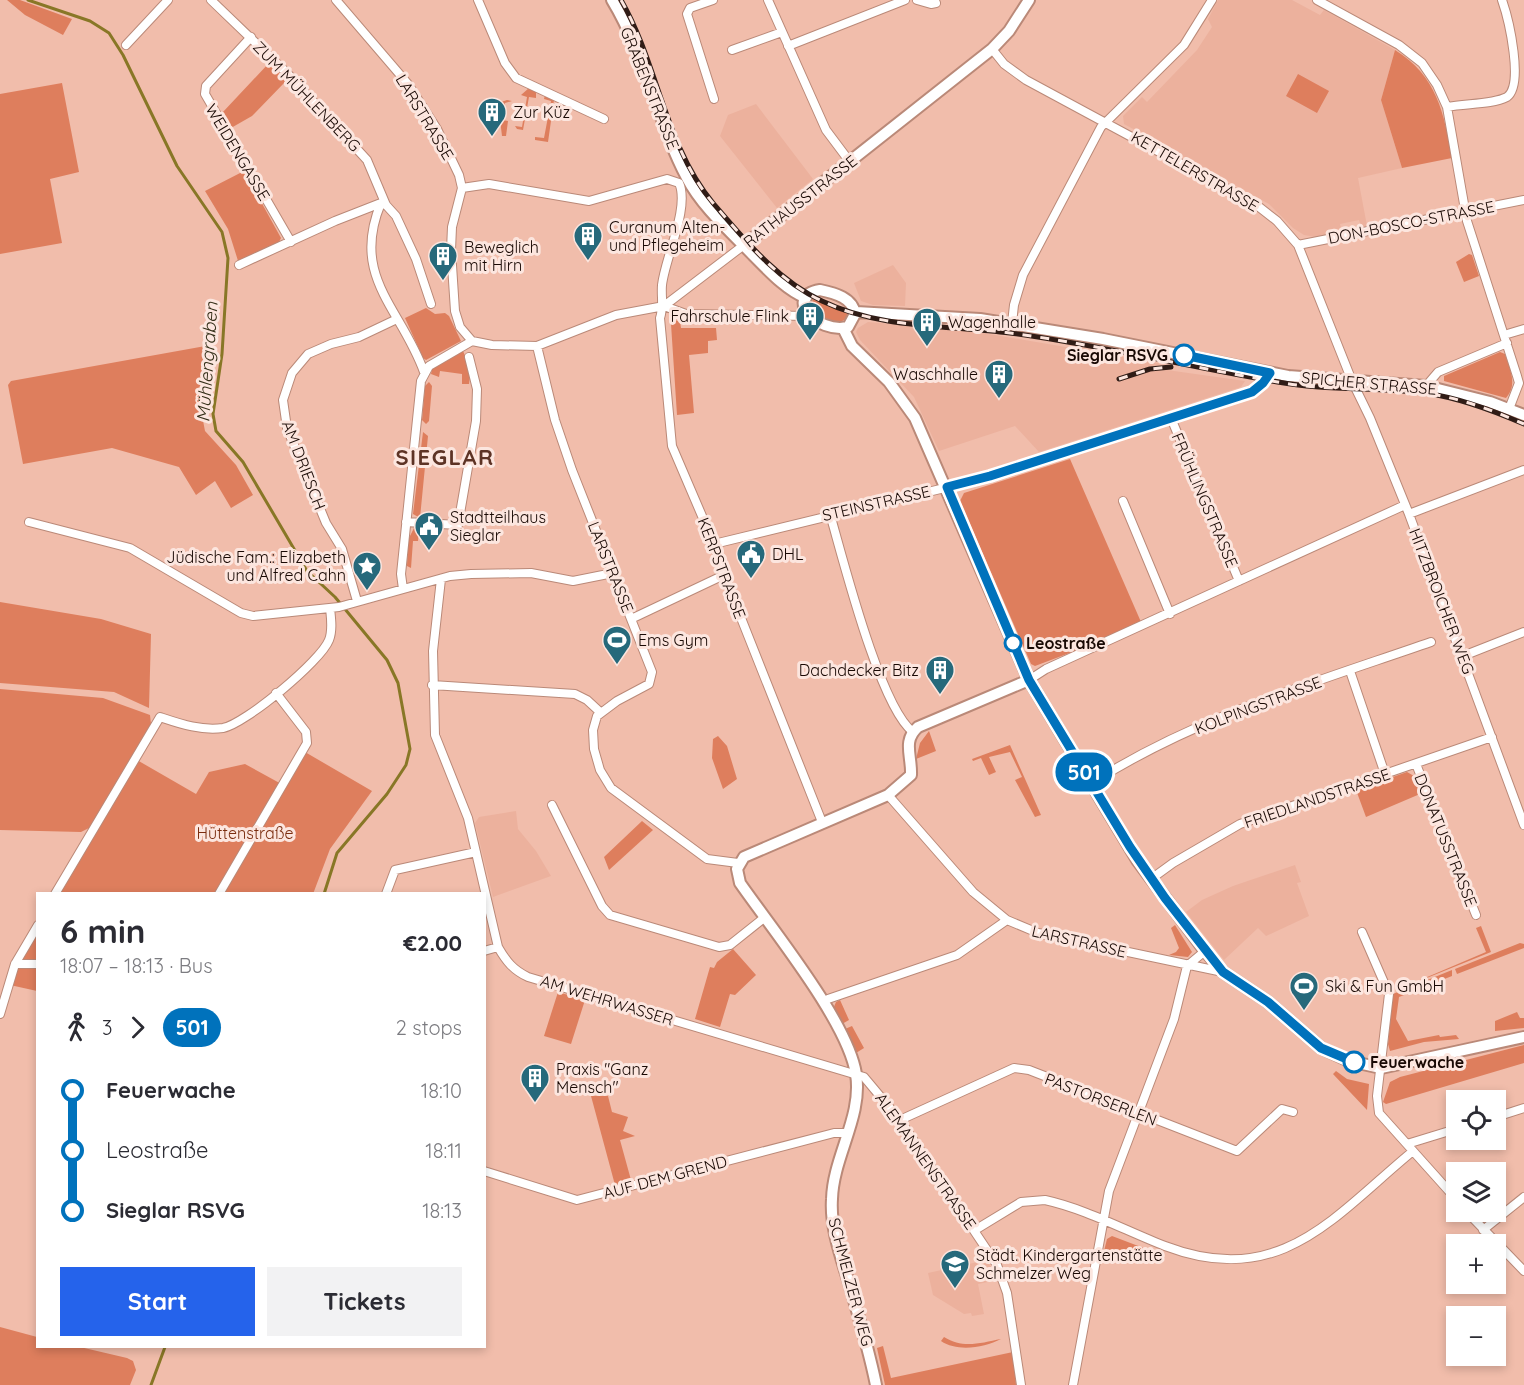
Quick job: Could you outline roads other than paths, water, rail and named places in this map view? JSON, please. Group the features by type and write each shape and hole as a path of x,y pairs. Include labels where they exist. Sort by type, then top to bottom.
{"street":[{"path":"126,45 168,0"},
{"name":"ZUM MÜHLENBERG","path":"211,0 251,37 367,160 383,204 396,216 416,259 431,304"},
{"name":"LARSTRASSE","path":"336,0 408,84 437,129 459,175 462,188"},
{"path":"478,0 505,63 516,78 604,118"},
{"name":"GRABENSTRASSE","path":"612,0 631,34 687,178 706,205 744,245 787,288 806,298"},
{"path":"713,0 690,8 687,14 714,99"},
{"path":"768,0 826,130 850,162"},
{"path":"789,46 905,0"},
{"path":"917,0 936,3"},
{"name":"RATHAUSSTRASSE","path":"537,346 616,315 664,306 992,49 1009,31 1029,0"},
{"path":"1012,323 1014,305 1023,275 1101,127 1184,45 1212,0"},
{"path":"1317,0 1413,55 1428,70 1447,107 1465,212 1519,383 1509,409"},
{"path":"1447,107 1503,99 1515,89 1518,82 1514,45 1502,0"},
{"path":"732,50 782,32"},
{"name":"WEIDENGASSE","path":"251,37 206,86 205,94 291,243"},
{"name":"KETTELERSTRASSE","path":"992,49 1014,72 1254,203 1277,221 1298,245 1352,381"},
{"path":"472,341 460,327 454,298 452,227 462,188 489,184 589,201 672,179 679,183 683,199 662,288 664,306 686,314 808,316 829,327 843,328 852,322 855,312 848,300 824,290 812,292 806,298 805,310 808,316"},
{"name":"DON-BOSCO-STRASSE","path":"1298,245 1524,200"},
{"path":"239,265 335,221 383,204"},
{"path":"383,204 372,227 370,253 374,273 397,319 406,331 424,372"},
{"name":"KERPSTRASSE","path":"664,306 660,318 669,437 714,544 724,575 822,822"},
{"name":"SPICHER STRASSE","path":"855,312 1012,323 1270,373 1426,386 1470,396 1524,415"},
{"name":"AM DRIESCH","path":"357,601 342,549 326,523 287,428 283,400 292,374 308,354 331,344 359,337 397,319"},
{"path":"843,328 852,346 906,402 947,487 1029,680 1151,879 1204,951 1223,972"},
{"path":"1426,386 1438,372 1524,329"},
{"path":"403,589 401,574 406,522 421,381 424,372 435,362 472,341 507,346 537,346"},
{"name":"LARSTRASSE","path":"537,346 555,420 652,676 643,688 600,712"},
{"path":"406,522 458,525 476,421 477,389 469,357"},
{"name":"STEINSTRASSE","path":"714,544 990,476 1252,392 1270,373"},
{"name":"HITZBROICHER WEG","path":"1352,381 1370,418 1409,514 1524,825"},
{"name":"FRÜHLINGSTRASSE","path":"1171,418 1239,581"},
{"path":"1409,514 1524,470"},
{"path":"1123,501 1170,614"},
{"path":"432,685 575,694 587,700 600,712 594,723 593,741 600,770 610,788 707,859 738,863 752,853 888,795 910,775 907,747 913,732 918,727 1029,680 1046,669 1405,505"},
{"path":"830,514 873,656 903,723 913,732"},
{"path":"29,522 130,548 247,615 339,607 471,573 512,572 583,581 613,573"},
{"path":"631,619 724,575"},
{"name":"AM WEHRWASSER","path":"441,579 432,685 435,735 468,818 485,892"},
{"path":"56,892 160,717 206,729 226,727 242,720 324,650 331,634 330,608"},
{"path":"1463,656 1524,632"},
{"name":"KOLPINGSTRASSE","path":"1092,783 1130,759 1198,726 1431,642"},
{"path":"1350,671 1385,774"},
{"path":"220,892 307,742 306,732 276,693"},
{"name":"FRIEDLANDSTRASSE","path":"1151,879 1188,854 1240,824 1492,737"},
{"name":"DONATUSSTRASSE","path":"1416,764 1476,915"},
{"name":"LARSTRASSE","path":"888,795 973,892 1007,920 1038,933 1223,972 1268,1002 1321,1048 1349,1061 1381,1068 1524,1036"},
{"path":"552,804 599,901 610,915 719,947 730,945 764,918"},
{"path":"387,892 395,870 476,852"},
{"path":"738,863 737,874 740,883 837,1026 848,1047 856,1074"},
{"name":"AM WEHRWASSER","path":"486,895 498,947 509,964 528,977 856,1074"},
{"path":"828,999 964,952 1007,920"},
{"path":"0,1014 15,964 36,928"},
{"path":"1362,932 1389,994 1377,1104 1378,1113 1446,1188"},
{"path":"486,950 498,947"},
{"path":"1073,1385 1103,1222 1115,1170 1174,1019 1187,966 1204,951"},
{"path":"15,964 36,964"},
{"name":"PASTORSERLEN","path":"900,1120 1014,1068 1029,1070 1237,1150 1282,1109 1293,1112"},
{"name":"ALEMANNENSTRASSE","path":"856,1074 870,1082 900,1120 975,1230 1005,1282 1021,1385"},
{"name":"SCHMELZER WEG","path":"856,1074 856,1097 833,1185 834,1224 876,1385"},
{"path":"1506,1114 1524,1108"},
{"name":"AUF DEM GREND","path":"486,1172 578,1200 834,1132 848,1134"},
{"path":"1407,1144 1446,1132"},
{"path":"975,1230 1021,1202 1033,1200 1054,1202 1195,1255 1236,1258 1266,1254 1280,1250 1324,1229 1413,1151"},
{"path":"1483,1230 1524,1197"},
{"path":"1476,1222 1524,1271"}],"waterway":[{"name":"Mühlengraben","path":"28,0 90,21 109,33 123,55 177,166 222,232 228,258 222,354 213,414 216,431 243,462 307,571 335,597 387,660 398,683 410,749 406,765 387,794 337,853 325,892"},
{"name":"Mühlengraben","path":"151,1385 165,1348"}],"railway":[{"path":"621,0 634,25 673,131 697,181 737,231 776,271 822,301 867,317 1044,338 1284,383 1438,395 1476,405 1524,424"},
{"path":"1119,379 1150,369 1171,367"}],"place":[{"name":"Zur Küz","path":"492,138"},
{"name":"Curanum Alten- und Pflegeheim","path":"588,262"},
{"name":"Beweglich mit Hirn","path":"443,282"},
{"name":"Fahrschule Flink","path":"810,342"},
{"name":"Wagenhalle","path":"927,348"},
{"name":"Sieglar RSVG","path":"1184,355"},
{"name":"Waschhalle","path":"999,400"},
{"name":"Stadtteilhaus Sieglar","path":"429,552"},
{"name":"DHL","path":"751,580"},
{"name":"Jüdische Fam.: Elizabeth und Alfred Cahn","path":"367,592"},
{"name":"Leostraße","path":"1013,643"},
{"name":"Ems Gym","path":"617,666"},
{"name":"Dachdecker Bitz","path":"940,696"},
{"name":"Ski & Fun GmbH","path":"1304,1012"},
{"name":"Feuerwache","path":"1354,1062"},
{"name":"Praxis \"Ganz Mensch\"","path":"535,1104"},
{"name":"Städt. Kindergartenstätte Schmelzer Weg","path":"955,1290"}],"district":[{"name":"SIEGLAR","path":"445,457"}],"park label":[{"name":"Hüttenstraße","path":"245,833"}]}
